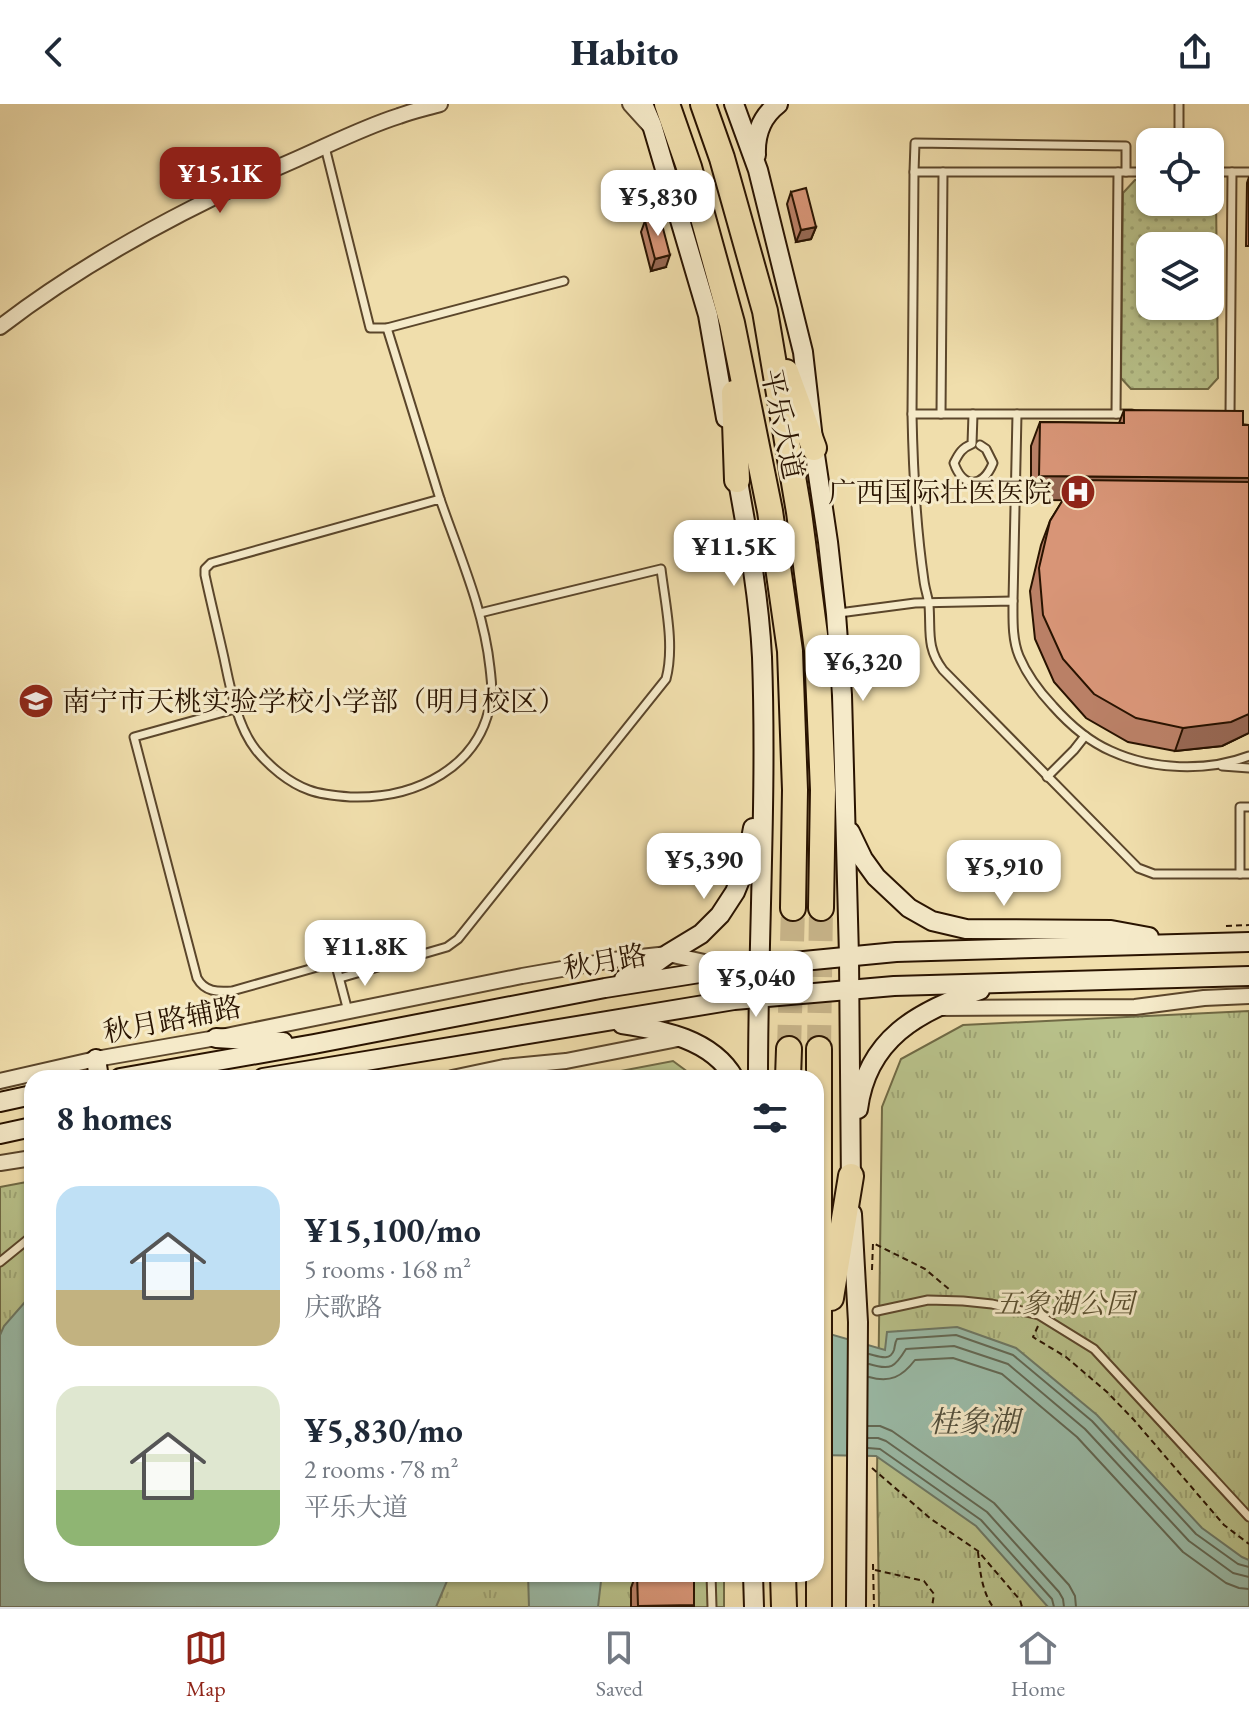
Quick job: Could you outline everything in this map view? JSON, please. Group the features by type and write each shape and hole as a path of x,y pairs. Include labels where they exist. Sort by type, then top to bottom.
{"highway":[{"name":"平乐大道","path":"667,104 689,167 732,323 770,511 790,651 795,790 793,908"},
{"name":"平乐大道","path":"703,104 722,158 765,311 799,512 817,650 823,790 821,908"},
{"path":"765,311 814,448"},
{"path":"732,323 737,480"},
{"path":"788,1070 789,1049"},
{"path":"819,1049 819,1070"},
{"path":"824,1345 851,1176"},
{"path":"783,1582 784,1607"},
{"path":"819,1582 819,1607"}],"main road":[{"path":"643,104 708,315 756,590 762,656 758,1070"},
{"path":"734,104 758,170 803,352 836,614 846,822 851,1176 862,1467 856,1607"},
{"path":"758,170 757,132 763,118 778,104"},
{"path":"605,988 650,967 701,934 720,915 735,892 746,865 762,783"},
{"path":"846,822 863,859 876,877 909,908 932,921 966,929 1111,930 1183,944"},
{"name":"秋月路","path":"166,1070 605,988 731,968 896,952 1249,942"},
{"name":"秋月路","path":"311,1070 734,1000 894,986 1249,976"},
{"path":"851,1176 861,1088 873,1060 888,1041 931,1008 999,983"},
{"path":"603,1021 648,1028 683,1038 705,1049 727,1070"},
{"path":"216,1038 314,1044"},
{"path":"0,1102 24,1097"},
{"path":"0,1134 24,1129"},
{"path":"753,1582 754,1607"}],"street":[{"path":"0,327 101,258 245,181 397,116 440,104"},
{"path":"630,104 653,129"},
{"name":"秋月路辅路","path":"97,1069 216,1038 613,960 668,954 731,968"},
{"path":"931,1008 1135,1007 1249,996"},
{"path":"490,1070 566,1061 683,1038"},
{"name":"秋月路辅路","path":"0,1081 24,1078"},
{"path":"0,1163 24,1159"}],"lane":[{"path":"1179,104 1179,128"},
{"path":"1116,414 1122,172 1126,146 915,143 913,463 934,658 1138,868 1154,874 1244,874 1240,807 1249,807"},
{"path":"325,147 370,328 387,328 564,281"},
{"path":"914,172 1136,172"},
{"path":"941,414 943,172"},
{"path":"1224,172 1249,172"},
{"path":"1230,415 1232,172"},
{"path":"387,328 440,499 480,613 492,695 488,717 474,745 453,767 434,780 377,797 331,796 308,790 276,770 254,748 235,709 205,569 211,563 440,499"},
{"path":"912,414 1144,414"},
{"path":"973,414 972,444 959,453 954,463 964,480 974,483 983,480 989,473 993,463 986,449 980,445"},
{"path":"1017,414 1014,628 1017,652 1029,677 1067,722 1110,751 1134,760 1182,766 1249,768"},
{"path":"1216,415 1240,415"},
{"path":"340,978 447,947 458,939 666,679 670,651 661,569 480,613"},
{"path":"836,614 929,603 1013,601"},
{"path":"235,709 134,737 197,978 201,986 216,992 232,991 335,962 348,1011"},
{"path":"1047,777 1085,736"},
{"path":"1212,765 1249,756"},
{"path":"0,1262 24,1242"},
{"path":"877,1311 928,1300 963,1301 992,1304 1042,1318 1094,1349 1249,1517"},
{"path":"711,1582 712,1607"}],"path":[{"path":"873,1243 925,1269 963,1301"},
{"path":"1042,1318 1033,1337 1066,1357 1107,1392 1224,1525 1249,1544"},
{"path":"862,1467 978,1551 1020,1600 1022,1607"},
{"path":"978,1551 980,1573 993,1607"},
{"path":"873,1570 924,1581 934,1594 932,1607"}],"green space":[{"path":"1136,180 1136,216 1216,216 1216,232 1136,232 1136,320 1217,320 1218,378 1208,389 1131,389 1121,378 1123,193"},
{"name":"五象湖公园","path":"1249,1011 1249,1607 879,1607 877,1475 882,1107 901,1059 963,1025"},
{"path":"673,1061 685,1070 626,1070"},
{"path":"24,1182 24,1582 724,1582 724,1607 0,1607 0,1187"}],"water":[{"path":"24,1303 24,1582 447,1582 436,1607 0,1607 0,1335"},
{"name":"桂象湖","path":"957,1327 1016,1348 1097,1415 1202,1528 1249,1560 1249,1607 1048,1607 976,1526 876,1456 824,1455 824,1332 885,1350 887,1332"},
{"path":"528,1582 601,1582 598,1607 529,1607"}],"building":[{"path":"806,188 816,227 801,230 791,192"},
{"path":"660,217 670,255 655,259 645,221"},
{"path":"1124,410 1243,411 1243,425 1249,425 1249,478 1039,476 1040,422 1124,423"},
{"path":"1075,480 1249,482 1249,714 1231,722 1183,728 1136,718 1094,694 1063,659 1043,615 1039,568 1050,521"},
{"path":"637,1582 694,1582 694,1605 638,1606"}],"tunnel":[{"path":"789,1049 793,908"},
{"path":"819,1049 821,908"}],"place":[{"name":"广西国际壮医医院","path":"1078,492"},
{"name":"南宁市天桃实验学校小学部（明月校区）","path":"36,701"}]}
